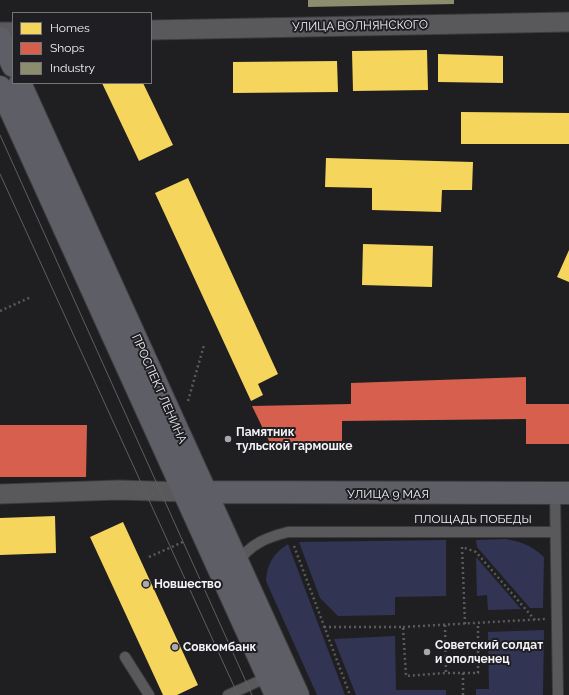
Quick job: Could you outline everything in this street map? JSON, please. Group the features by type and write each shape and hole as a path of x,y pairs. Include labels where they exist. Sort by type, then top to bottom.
{"main road":[{"path":"0,38 12,64"},
{"name":"ПРОСПЕКТ ЛЕНИНА","path":"20,84 239,562 298,695"},
{"name":"ПРОСПЕКТ ЛЕНИНА","path":"0,87 272,686"},
{"name":"УЛИЦА 9 МАЯ","path":"185,492 562,493"}],"street":[{"name":"УЛИЦА ВОЛНЯНСКОГО","path":"152,30 569,22"},
{"path":"0,32 12,32"},
{"path":"0,494 119,490 185,492"}],"lane":[{"path":"558,695 556,532 562,493"},
{"name":"ПЛОЩАДЬ ПОБЕДЫ","path":"227,586 242,555 254,545 267,538 288,532 556,532"},
{"path":"125,657 149,695"},
{"path":"228,695 272,686"}],"path":[{"path":"0,311 31,297"},
{"path":"188,400 204,345"},
{"path":"149,556 189,540"},
{"path":"293,543 350,695"},
{"path":"324,627 403,627 465,624 535,620 476,552 462,547 465,624"},
{"path":"403,627 406,676 446,673 478,673 478,623"},
{"path":"445,625 446,673"},
{"path":"463,673 463,695"}],"shaded area":[{"path":"506,539 526,545 544,557 543,608 530,608 477,547 476,540"},
{"path":"446,540 446,596 395,597 395,615 338,616 320,598 299,542"},
{"path":"288,544 345,695 317,695 266,581 269,564 278,552"},
{"path":"476,557 521,609 488,610 487,595 477,596"},
{"path":"544,630 543,695 476,695 476,689 489,689 488,632"},
{"path":"395,636 396,690 446,690 446,695 356,695 334,639"}],"building: Homes":[{"path":"427,50 428,90 353,91 352,51"},
{"path":"438,54 503,56 503,83 438,82"},
{"path":"337,61 338,92 233,93 233,62"},
{"path":"102,84 143,84 173,145 139,161"},
{"path":"461,112 569,113 569,144 461,144"},
{"path":"326,158 473,162 472,190 442,190 441,212 372,210 372,188 325,187"},
{"path":"188,178 278,374 258,384 263,395 251,401 155,193"},
{"path":"363,244 433,246 432,287 362,285"},
{"path":"569,250 569,282 557,277"},
{"path":"55,516 56,553 0,555 0,518"},
{"path":"123,522 198,685 177,695 163,695 90,537"}],"building: Shops":[{"path":"526,377 526,404 569,404 569,444 526,444 526,419 342,421 342,441 270,443 252,406 351,404 351,383"},
{"path":"0,425 87,425 86,477 0,477"}],"building: Industry":[{"path":"308,0 454,0 454,4 308,7"}],"tram line":[{"path":"0,135 252,695"},
{"path":"0,174 238,695"}],"place":[{"name":"Памятник тульской гармошке","path":"228,439"},
{"name":"Новшество","path":"146,584"},
{"name":"Совкомбанк","path":"175,647"},
{"name":"Советский солдат и ополченец","path":"427,652"}]}
